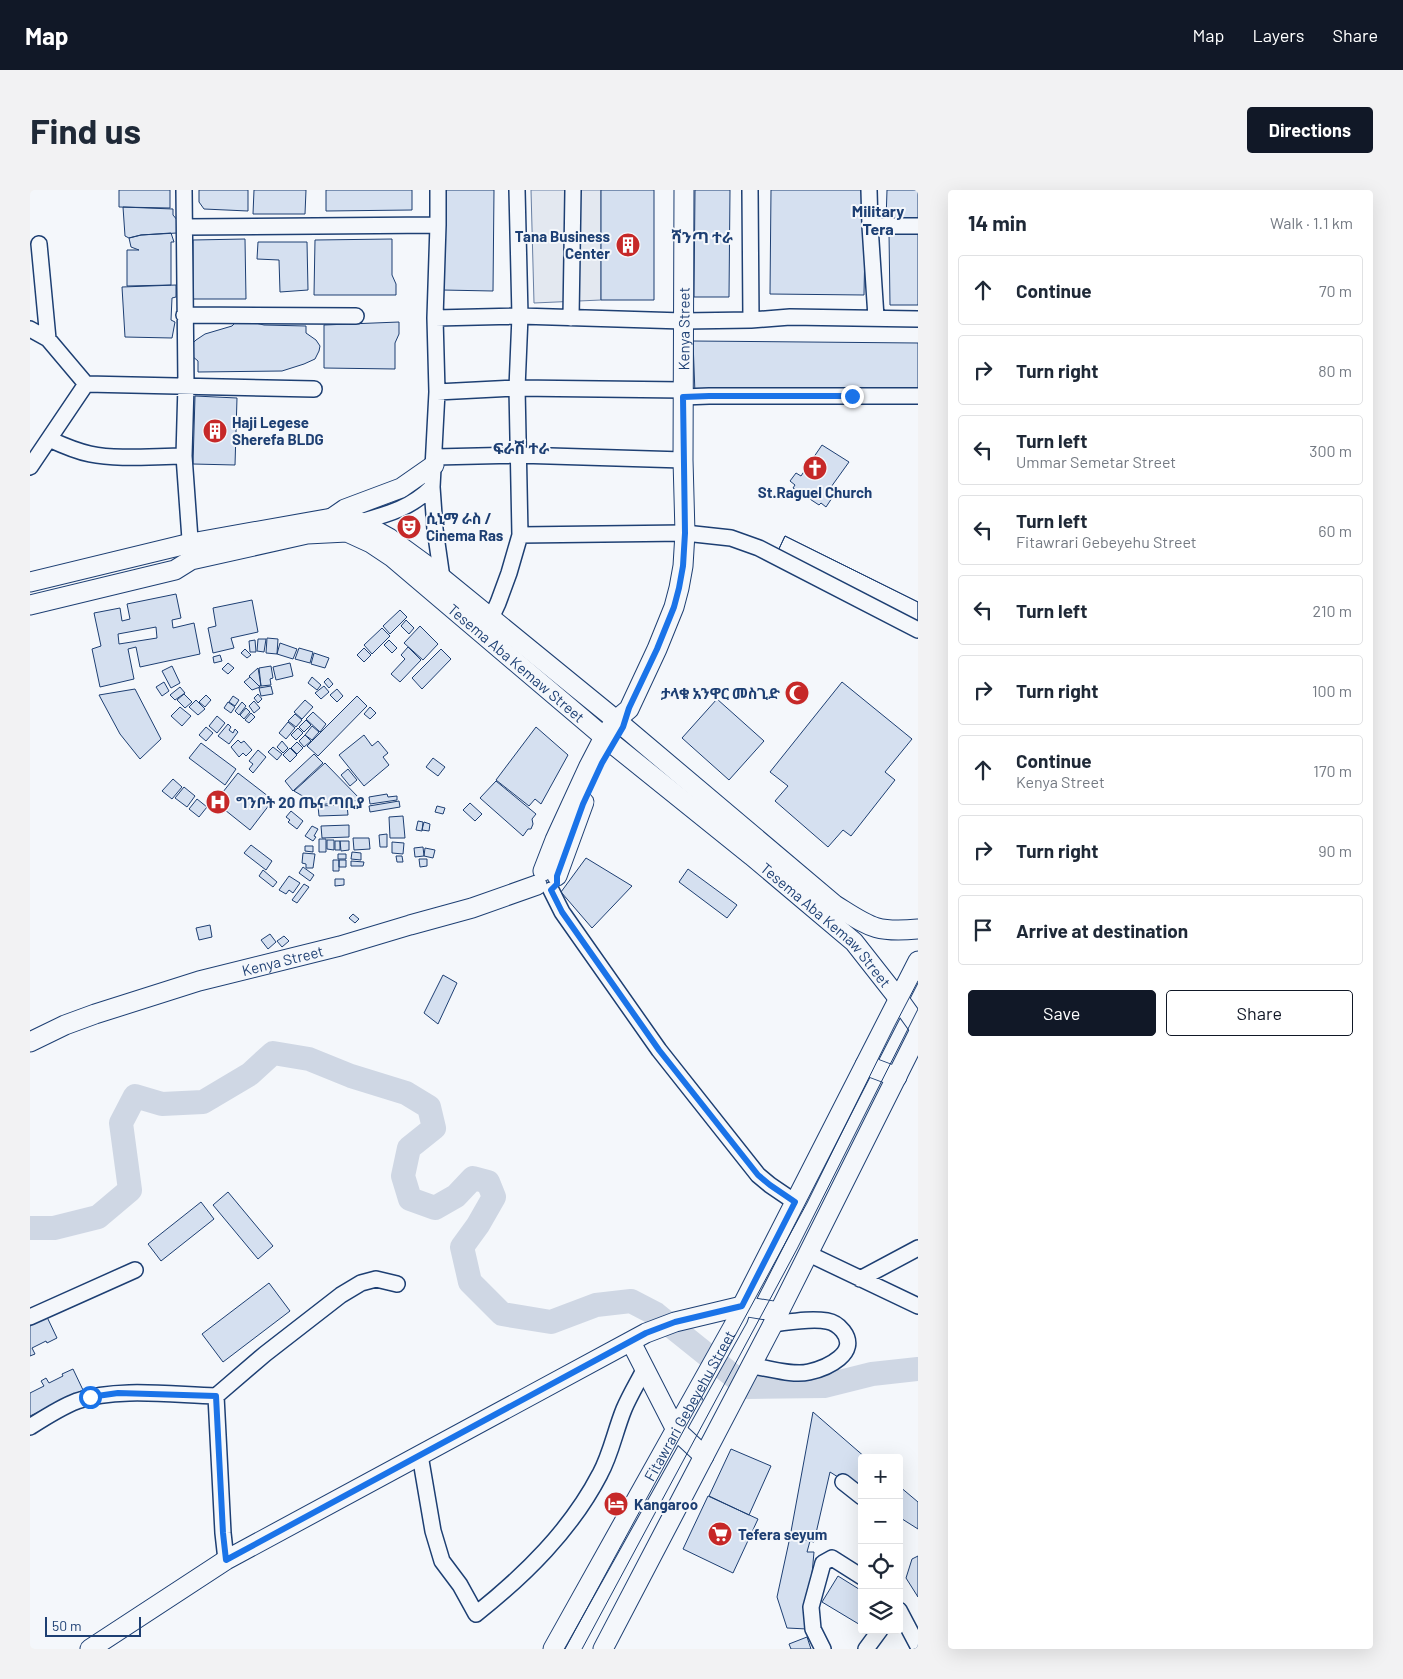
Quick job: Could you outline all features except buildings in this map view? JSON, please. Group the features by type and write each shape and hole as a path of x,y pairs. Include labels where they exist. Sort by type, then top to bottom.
{"main road":[{"name":"Kenya Street","path":"608,740 623,719 657,649 674,607 683,566 685,533 683,460 684,190"},
{"path":"332,518 345,509 401,488 434,461"},
{"name":"Tesema Aba Kemaw Street","path":"30,605 175,570 191,552 332,518 352,519 354,527 371,543 485,625 623,719 835,905 870,927 891,931 918,929"},
{"name":"Tesema Aba Kemaw Street","path":"30,582 191,552 354,527 389,538 442,578 485,625 608,740 752,856 854,942 918,1026"},
{"path":"547,880 571,804 608,740"},
{"name":"Kenya Street","path":"30,1042 65,1025 94,1014 199,981 340,946 472,908 547,880"},
{"name":"Fitawrari Gebeyehu Street","path":"554,1649 738,1318 742,1306 918,961"},
{"path":"603,1649 809,1254 918,1034"},
{"path":"865,1065 897,1077"},
{"path":"90,1649 226,1560 638,1337 675,1322 742,1306 776,1318"},
{"path":"638,1337 644,1368 676,1430 704,1456"}],"street":[{"path":"184,190 186,385 184,456 191,552"},
{"path":"438,190 435,318 437,392 432,487 435,529 442,578"},
{"path":"485,625 509,572 520,535 517,455 520,316 517,190"},
{"path":"571,318 572,190"},
{"path":"750,190 751,320"},
{"path":"869,190 876,317"},
{"path":"185,227 438,225"},
{"path":"870,226 918,226"},
{"path":"39,244 48,338"},
{"path":"184,315 356,316"},
{"path":"435,318 520,316 684,321 751,320 790,317 918,319"},
{"path":"30,329 48,338 86,384 314,389"},
{"path":"30,467 86,384"},
{"path":"437,392 517,388 709,396 918,396"},
{"path":"49,439 73,450 90,454 111,456 184,456"},
{"path":"434,461 517,455 683,460"},
{"path":"354,527 406,507 421,498 432,487"},
{"path":"520,535 685,533 731,538 745,542 797,567 918,630"},
{"path":"547,880 562,912 659,1050 758,1175 795,1202"},
{"path":"860,1280 918,1248"},
{"path":"809,1254 860,1280 918,1306"},
{"path":"30,1316 135,1270"},
{"path":"30,1428 76,1401 104,1395 163,1394 216,1396 272,1348 341,1295 361,1283 376,1280 397,1284"},
{"path":"750,1369 808,1372 838,1360 845,1353 848,1340 841,1328 834,1323 827,1321 796,1322 776,1318"},
{"path":"420,1455 433,1531 442,1561 460,1585 476,1614 510,1588 533,1566 571,1520 608,1458 624,1410 644,1368"},
{"path":"216,1396 226,1560"},
{"path":"842,1482 858,1494"},
{"path":"823,1649 813,1629 811,1607 823,1564 832,1558 858,1575"},
{"path":"903,1618 918,1646"},
{"path":"866,1649 877,1634"}],"shaded area":[{"path":"531,190 601,190 601,300 534,303"}],"waterway":[{"path":"30,1228 54,1228 98,1217 130,1190 121,1123 135,1096 162,1104 203,1102 250,1074 273,1053 309,1059 351,1076 406,1093 429,1107 434,1128 409,1148 403,1176 410,1199 435,1208 456,1196 473,1178 488,1182 494,1197 478,1225 462,1247 470,1282 502,1314 551,1322 596,1305 631,1301 656,1314 747,1387 824,1386 872,1374 918,1369"}],"tram line":[{"path":"565,1649 807,1203 918,981"},
{"path":"582,1649 797,1249 918,1009"}],"place":[{"name":"Tana Business Center","path":"628,245"},
{"name":"Haji Legese Sherefa BLDG","path":"215,431"},
{"name":"St.Raguel Church","path":"815,468"},
{"name":"ሲኒማ ራስ / Cinema Ras","path":"409,527"},
{"name":"ታላቁ አንዋር መስጊድ","path":"797,693"},
{"name":"ግንቦት 20 ጤና ጣቢያ","path":"218,802"},
{"name":"Kangaroo","path":"616,1504"},
{"name":"Tefera seyum","path":"720,1534"}],"district":[{"name":"Military Tera","path":"878,219"},
{"name":"ሻንጣ ተራ","path":"702,236"},
{"name":"ፍራሽ ተራ","path":"521,447"}],"route":[{"path":"90,1397 118,1393 216,1396 226,1560 646,1333 675,1322 742,1306 795,1202 758,1175 659,1050 587,950 555,901 551,890 557,884 557,876 583,804 602,763 623,727 629,708 657,649 674,607 683,566 685,533 683,397 852,396"}]}
